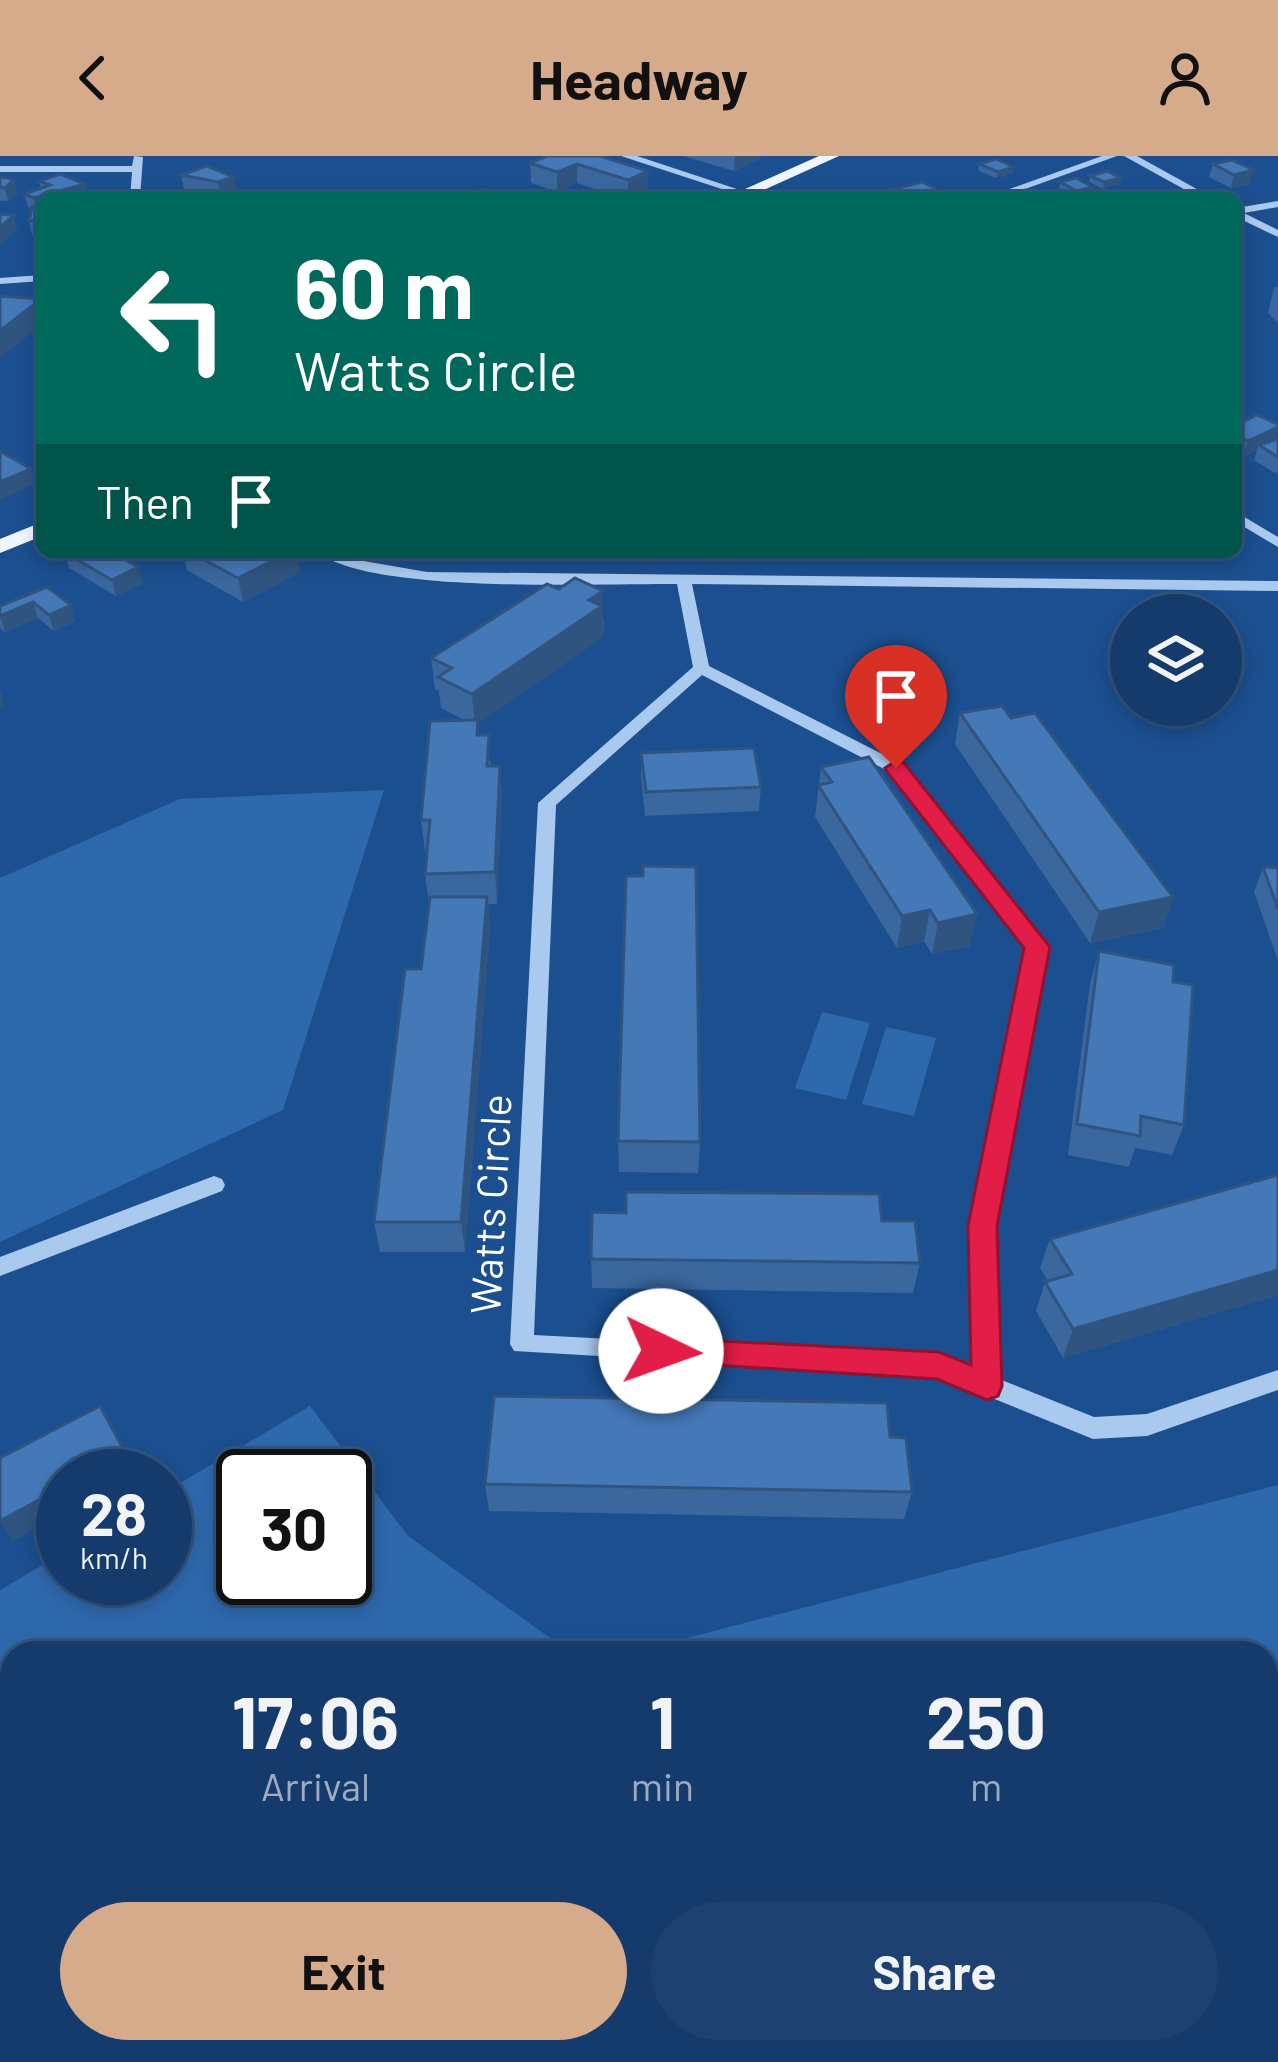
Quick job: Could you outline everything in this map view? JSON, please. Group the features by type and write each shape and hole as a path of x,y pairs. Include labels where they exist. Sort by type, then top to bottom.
{"main road":[{"path":"746,192 832,156"},
{"path":"0,547 36,531"}],"street":[{"path":"626,156 730,192"},
{"path":"1007,192 1112,156"},
{"path":"1129,156 1197,192"},
{"path":"0,169 137,162 135,192"},
{"path":"1242,211 1278,204"},
{"path":"1242,215 1278,234"},
{"path":"0,280 36,278"},
{"path":"1242,520 1278,543"},
{"path":"338,558 427,577 1278,586"},
{"path":"683,578 701,668 896,768 1037,947 982,1226 987,1386"},
{"name":"Watts Circle","path":"701,668 547,803 522,1344 939,1366 1093,1428 1147,1425 1278,1380"},
{"path":"0,1267 214,1185"}],"shaded area":[{"path":"384,790 283,1110 0,1242 0,878 180,799"},
{"path":"822,1012 870,1023 846,1100 795,1088"},
{"path":"886,1027 936,1038 914,1116 862,1104"},
{"path":"310,1406 342,1449 238,1449"},
{"path":"216,1462 216,1605 372,1605 372,1488 408,1536 554,1641 0,1641 0,1590 36,1569 36,1605 192,1605 192,1476"},
{"path":"1278,1485 1278,1641 675,1641"}],"building":[{"path":"547,156 600,156 648,171 628,180 577,164 557,172 530,163"},
{"path":"996,159 1014,167 998,172 979,164"},
{"path":"1232,160 1254,170 1234,175 1213,164"},
{"path":"207,166 234,177 218,182 181,175"},
{"path":"1107,171 1121,178 1104,182 1090,176"},
{"path":"60,174 85,184 36,192 34,198 24,194 50,185 39,181"},
{"path":"0,177 14,179 5,188 0,187"},
{"path":"1076,178 1093,187 1077,191 1060,182"},
{"path":"922,182 943,192 888,192"},
{"path":"0,214 13,215 0,228"},
{"path":"0,296 36,299 36,303 0,331"},
{"path":"1257,415 1278,427 1248,441 1242,438 1242,422"},
{"path":"1278,439 1278,457 1259,445"},
{"path":"0,451 31,469 0,482"},
{"path":"74,558 122,558 138,567 112,580"},
{"path":"201,558 278,558 238,578"},
{"path":"575,578 603,591 589,600 602,606 472,694 438,677 452,668 431,658 547,584 559,589"},
{"path":"47,587 71,605 49,615 33,602 0,616 0,606"},
{"path":"1002,706 1011,718 1035,713 1173,897 1099,912 960,713"},
{"path":"478,720 477,735 489,735 487,766 500,766 495,872 425,874 430,820 421,820 430,721"},
{"path":"754,748 761,787 646,792 641,753"},
{"path":"869,757 977,914 938,923 930,910 902,916 818,785 832,782 821,767"},
{"path":"643,866 696,867 700,1142 618,1141 626,876 643,876"},
{"path":"1263,867 1278,868 1278,909"},
{"path":"430,897 487,897 461,1222 374,1222 405,969 421,969"},
{"path":"1099,951 1174,965 1173,982 1193,985 1184,1125 1141,1116 1140,1136 1077,1124"},
{"path":"1278,1175 1278,1270 1073,1329 1045,1282 1072,1274 1050,1239"},
{"path":"626,1192 879,1194 882,1221 915,1221 920,1263 591,1259 592,1212 626,1213"},
{"path":"494,1396 887,1403 890,1437 906,1438 912,1492 485,1484"},
{"path":"100,1406 123,1449 36,1449 36,1502 0,1521 0,1458"}],"route":[{"path":"661,1351 939,1366 987,1386 982,1226 1037,947 896,768"}]}
